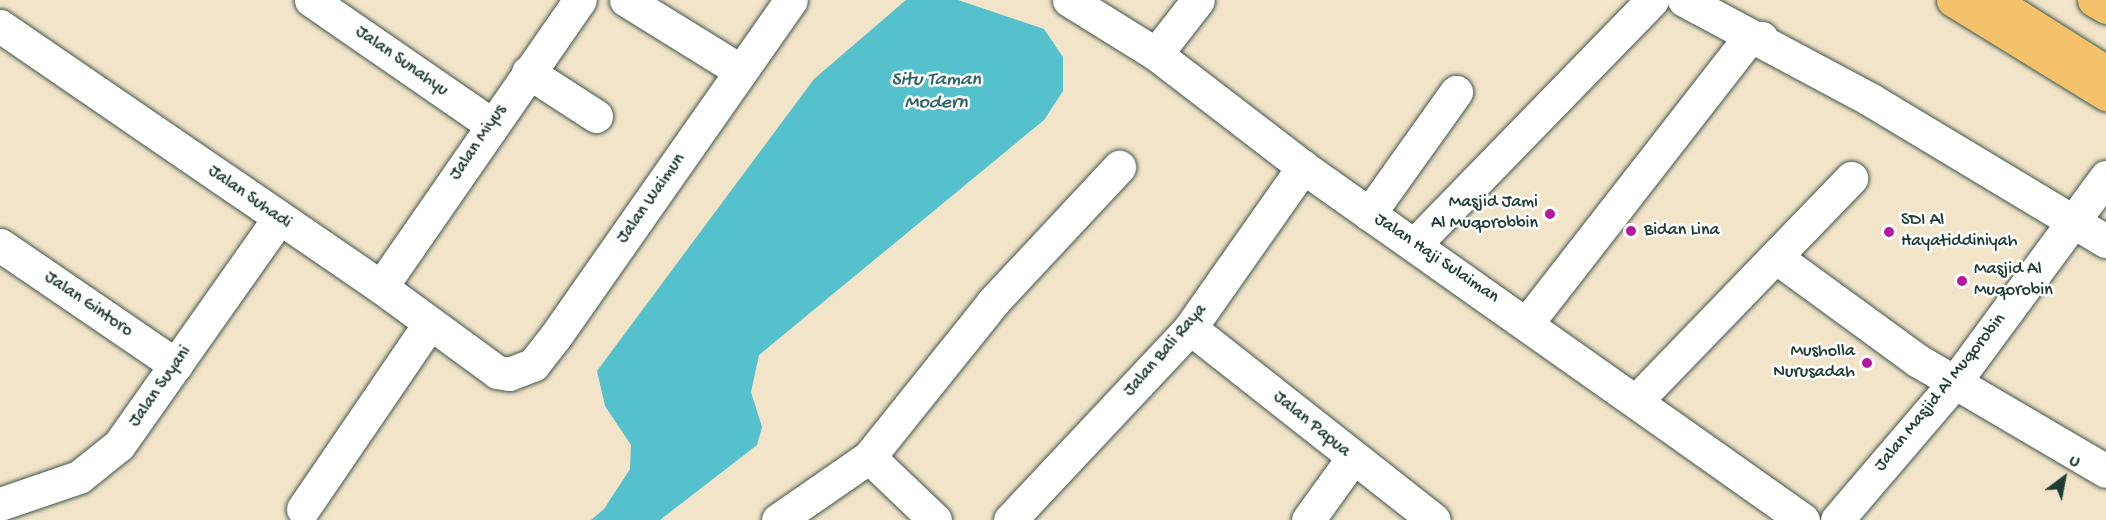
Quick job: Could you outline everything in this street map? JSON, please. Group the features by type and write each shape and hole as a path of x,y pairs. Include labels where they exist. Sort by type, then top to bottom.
{"main road":[{"path":"1953,0 2106,94"},
{"path":"1992,0 2106,72"},
{"path":"2094,0 2106,8"}],"street":[{"name":"Jalan Sunahyu","path":"311,0 491,124"},
{"name":"Jalan Miyus","path":"381,287 491,124 580,0"},
{"path":"626,0 741,71"},
{"name":"Jalan Waimun","path":"497,372 518,373 533,365 792,0"},
{"name":"Jalan Haji Sulaiman","path":"1069,0 1111,10 1156,54 1303,167 1803,520"},
{"path":"1156,54 1198,0"},
{"path":"1415,244 1652,0"},
{"path":"1684,0 1761,38 2106,241"},
{"name":"Jalan Suhadi","path":"0,26 381,287 497,372"},
{"path":"1527,323 1746,42 1761,38"},
{"path":"528,72 596,116"},
{"path":"1369,214 1456,92"},
{"path":"778,520 869,457 993,302 1119,167"},
{"name":"Jalan Bali Raya","path":"1010,520 1190,328 1303,167"},
{"name":"Jalan Masjid Al Muqorobin","path":"1838,520 1954,383 2106,177"},
{"path":"1636,401 1777,258 1851,178"},
{"name":"Jalan Suyani","path":"0,504 79,477 101,461 144,413 279,218"},
{"name":"Jalan Gintoro","path":"0,245 176,365"},
{"path":"1777,258 1954,383 2106,471"},
{"path":"303,509 430,323"},
{"name":"Jalan Papua","path":"1190,328 1352,459 1434,520"},
{"path":"869,457 934,520"},
{"path":"1308,520 1352,459"}],"water":[{"name":"Situ Taman Modern","path":"906,0 958,0 1044,29 1063,57 1063,91 1044,120 759,355 751,392 762,427 757,445 660,520 591,520 604,509 630,469 631,445 605,406 597,371 814,79"}],"place":[{"name":"Masjid Jami Al Muqorobbin","path":"1550,214"},
{"name":"Bidan Lina","path":"1631,231"},
{"name":"SDI Al Hayatiddiniyah","path":"1889,232"},
{"name":"Masjid Al Muqorobin","path":"1962,281"},
{"name":"Musholla Nurusadah","path":"1867,363"}]}
